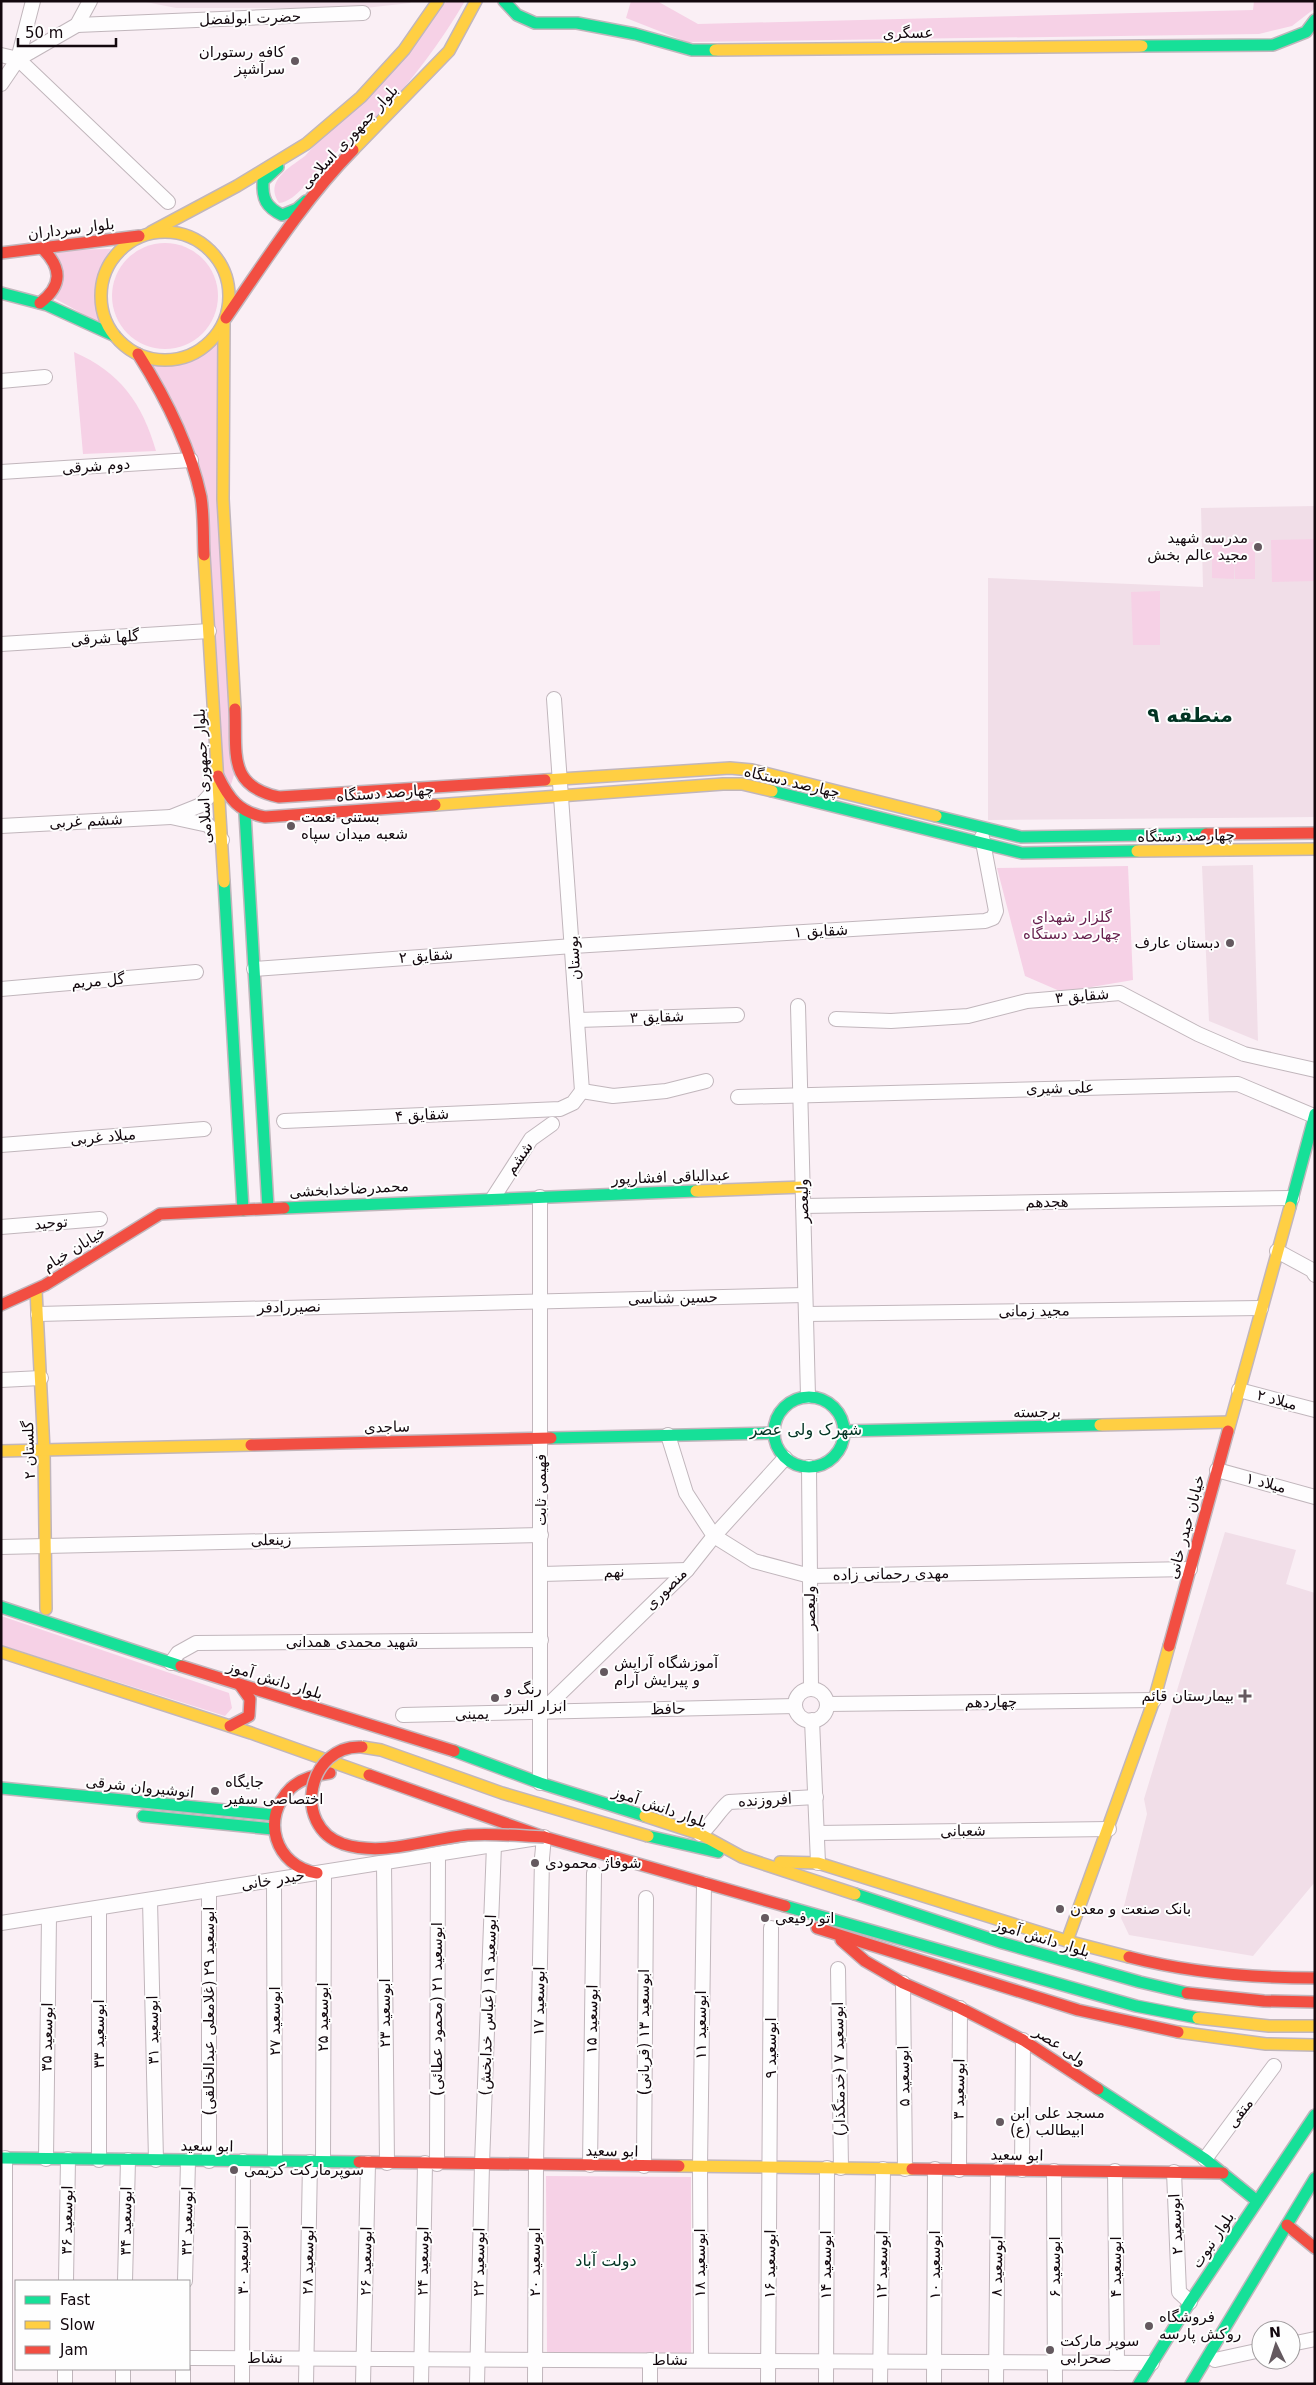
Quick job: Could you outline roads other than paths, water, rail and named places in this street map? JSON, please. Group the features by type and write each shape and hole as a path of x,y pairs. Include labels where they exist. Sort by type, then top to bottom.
{"main road":[{"name":"بلوار جمهوری اسلامی","path":"147,234 290,156 361,97 404,50 438,1"},
{"name":"بلوار جمهوری اسلامی","path":"225,320 279,241 319,190 449,51 476,1"},
{"name":"عسگری","path":"504,1 518,15 535,23 577,23 635,34 692,50 1273,45 1306,32 1315,20"},
{"path":"290,156 262,181 262,194 270,210 282,215 297,209 319,190"},
{"path":"1,293 40,303 115,336 138,354 154,360 171,360 188,356 203,348 215,337 225,320 230,301 229,284 223,267 213,253 200,242 184,234 166,232 147,234 129,243 116,254 104,278 101,304 106,321 115,336"},
{"name":"بلوار سرداران","path":"1,253 147,234"},
{"path":"40,303 49,296 55,287 58,276 56,265 51,256 42,248"},
{"name":"چهارصد دستگاه","path":"225,320 223,499 238,766 244,783 259,793 279,797 730,768 752,770 1021,837 1315,833"},
{"name":"بلوار جمهوری اسلامی","path":"138,354 160,388 191,460 201,499 243,1210"},
{"path":"218,781 229,798 245,814 268,1208"},
{"name":"چهارصد دستگاه","path":"245,814 265,817 742,784 983,845 1022,853 1315,849"},
{"path":"1021,837 1017,845 1022,853"},
{"name":"خیابان حیدر خانی","path":"1066,1941 1109,1830 1154,1700 1314,1115"},
{"name":"عبدالباقی افشارپور","path":"540,1197 802,1187"},
{"name":"محمدرضاخدابخشی","path":"160,1214 540,1197"},
{"name":"خیابان خیام","path":"1,1305 36,1290 160,1214"},
{"name":"گلستان ۲","path":"36,1290 44,1451 46,1609"},
{"path":"808,1396 829,1403 837,1410 842,1420 844,1431 843,1442 834,1456 820,1465 809,1467 792,1463 785,1458 774,1442 773,1433 775,1422 783,1408 797,1398 808,1396"},
{"name":"برجسته","path":"844,1431 1230,1422"},
{"name":"ساجدی","path":"1,1451 773,1433"},
{"name":"بلوار دانش آموز","path":"1,1607 240,1686 411,1735 540,1783 700,1834 742,1857 1003,1943 1182,1992 1223,1998 1315,2002"},
{"path":"1,1652 230,1726 357,1773 544,1837 704,1884 1136,2006 1223,2022 1269,2026 1315,2026"},
{"path":"230,1726 249,1716 252,1704 251,1697 240,1686"},
{"path":"544,1837 469,1835 394,1847 352,1846 339,1843 320,1825 312,1808 312,1784 317,1767 330,1755 349,1747 363,1746 415,1761 502,1793 648,1836 742,1857"},
{"path":"320,1873 298,1868 282,1851 274,1829 275,1815 281,1800 292,1787 304,1778 322,1773 357,1773"},
{"name":"انوشیروان شرقی","path":"1,1788 275,1815"},
{"name":"انوشیروان شرقی","path":"128,1814 274,1829"},
{"path":"758,1862 818,1863 1066,1941 1144,1961 1202,1971 1266,1978 1315,1978"},
{"path":"753,1897 766,1908 836,1935 1064,2006 1148,2028 1216,2040 1315,2045"},
{"name":"ولی عصر","path":"836,1935 865,1961 903,1983 960,2008 1023,2040 1205,2159 1257,2201"},
{"path":"1297,2045 1313,2059"},
{"name":"بلوار نبوت","path":"1139,2384 1190,2302 1315,2115"},
{"name":"ابو سعید","path":"3,2158 1223,2173"},
{"path":"1191,2384 1315,2178"},
{"path":"1286,2225 1315,2248"}],"street":[{"path":"1,84 18,59 33,1"},
{"path":"18,59 76,25 90,1"},
{"name":"حضرت ابولفضل","path":"76,25 363,13"},
{"path":"1,55 18,59 168,202"},
{"path":"1,381 45,378"},
{"name":"دوم شرقی","path":"1,472 191,460"},
{"name":"گلها شرقی","path":"1,644 209,631"},
{"name":"بوستان","path":"554,699 563,796 582,1091"},
{"path":"171,817 202,805 218,781"},
{"path":"171,817 208,825 222,840"},
{"name":"ششم غربی","path":"1,826 171,817"},
{"path":"980,828 983,845"},
{"name":"شقایق ۱","path":"573,946 985,921 993,918 996,911 983,845"},
{"name":"شقایق ۲","path":"254,969 573,946"},
{"name":"گل مریم","path":"1,990 196,972"},
{"name":"شقایق ۳","path":"836,1019 891,1021 968,1016 1027,1001 1120,993 1198,1034 1244,1054 1315,1070"},
{"name":"ولیعصر","path":"798,1006 808,1396"},
{"name":"شقایق ۳","path":"578,1020 737,1015"},
{"path":"582,1091 613,1096 666,1091 706,1081"},
{"name":"علی شیری","path":"738,1097 1238,1084 1314,1115"},
{"name":"شقایق ۴","path":"284,1121 560,1109 573,1103 582,1091"},
{"name":"ششم","path":"493,1198 530,1139 552,1124"},
{"name":"میلاد غربی","path":"1,1146 204,1129"},
{"path":"1302,1160 1315,1166"},
{"name":"فهیمی ثابت","path":"540,1197 542,1438 540,1783"},
{"name":"هجدهم","path":"803,1206 1292,1198"},
{"name":"توحید","path":"1,1227 100,1219"},
{"path":"1277,1251 1312,1270 1315,1275"},
{"name":"حسین شناسی","path":"541,1301 805,1295"},
{"name":"نصیررادفر","path":"38,1314 541,1301"},
{"name":"مجید زمانی","path":"806,1314 1261,1308"},
{"path":"1,1380 41,1378"},
{"name":"میلاد ۲","path":"1239,1390 1315,1410"},
{"name":"مهدی رحمانی زاده","path":"668,1435 686,1493 714,1536 754,1561 810,1576 1190,1569"},
{"name":"منصوری","path":"540,1713 687,1570 714,1536 785,1458"},
{"name":"ولیعصر","path":"809,1467 811,1689"},
{"name":"میلاد ۱","path":"1217,1470 1315,1496"},
{"name":"زینعلی","path":"1,1547 541,1535"},
{"name":"نهم","path":"542,1574 687,1570"},
{"name":"شهید محمدی همدانی","path":"170,1663 178,1653 196,1643 541,1640"},
{"path":"811,1689 822,1693 827,1704 823,1715 812,1720 801,1716 795,1706 800,1694 811,1689"},
{"name":"چهاردهم","path":"827,1704 1154,1700"},
{"name":"حافظ","path":"540,1713 795,1706"},
{"name":"یمینی","path":"403,1715 540,1713"},
{"path":"812,1720 818,1863"},
{"name":"افروزنده","path":"700,1834 710,1827 722,1807 729,1802 816,1797"},
{"name":"شعبانی","path":"817,1833 1109,1830"},
{"name":"حیدر خانی","path":"1,1923 544,1837"},
{"name":"ابوسعید ۱۷","path":"536,2165 544,1837"},
{"name":"ابوسعید ۱۹ (عباس خدابخش)","path":"482,2164 494,1845"},
{"name":"ابوسعید ۲۱ (محمود عطائی)","path":"431,2164 438,1854"},
{"name":"ابوسعید ۲۳","path":"384,1863 386,2163"},
{"name":"ابوسعید ۲۵","path":"316,2162 320,1873"},
{"name":"ابوسعید ۱۵","path":"590,2165 594,1873"},
{"name":"ابوسعید ۲۷","path":"274,1880 275,2162"},
{"name":"ابوسعید ۱۱","path":"700,2167 704,1884"},
{"name":"ابوسعید ۲۹ (غلامعلی عبدالخالقی)","path":"209,1890 209,2161"},
{"name":"ابوسعید ۱۳ (قربانی)","path":"644,2166 646,1898"},
{"name":"ابوسعید ۳۱","path":"150,1900 156,2160"},
{"name":"ابوسعید ۳۳","path":"99,1908 99,2160"},
{"name":"ابوسعید ۳۵","path":"46,2159 49,1916"},
{"name":"ابوسعید ۹","path":"771,2167 772,1928"},
{"name":"ابوسعید ۷ (خدمتگذار)","path":"834,2168 838,1969"},
{"name":"ابوسعید ۵","path":"903,1983 905,2169"},
{"name":"ابوسعید ۳","path":"958,2170 960,2008"},
{"path":"1022,2170 1023,2040"},
{"name":"متقی","path":"1205,2159 1274,2066"},
{"path":"3,2158 11,2357 6,2384"},
{"name":"ابوسعید ۳۶","path":"66,2280 68,2159"},
{"name":"ابوسعید ۳۴","path":"125,2280 128,2160"},
{"name":"ابوسعید ۳۲","path":"185,2280 188,2161"},
{"name":"ابوسعید ۳۰","path":"242,2384 243,2161"},
{"name":"ابوسعید ۲۸","path":"306,2384 316,2162"},
{"name":"ابوسعید ۲۶","path":"363,2384 368,2163"},
{"name":"ابوسعید ۲۴","path":"421,2384 431,2164"},
{"name":"ابوسعید ۲۲","path":"477,2384 482,2164"},
{"name":"ابوسعید ۲۰","path":"535,2384 536,2165"},
{"name":"ابوسعید ۱۸","path":"700,2167 701,2360"},
{"name":"ابوسعید ۱۶","path":"768,2384 771,2167"},
{"name":"ابوسعید ۱۴","path":"826,2384 834,2168"},
{"name":"ابوسعید ۱۲","path":"880,2384 883,2169"},
{"name":"ابوسعید ۱۰","path":"934,2384 936,2169"},
{"name":"ابوسعید ۸","path":"996,2384 998,2170"},
{"name":"ابوسعید ۶","path":"1054,2171 1055,2384"},
{"name":"ابوسعید ۴","path":"1115,2171 1117,2362"},
{"name":"ابوسعید ۲","path":"1174,2172 1180,2292 1190,2302"},
{"path":"1301,2342 1315,2339"},
{"path":"1215,2360 1251,2352"},
{"name":"نشاط","path":"190,2358 1152,2363"},
{"path":"650,2360 650,2384"},
{"path":"65,2384 66,2370"},
{"path":"123,2370 123,2384"},
{"path":"183,2384 184,2370"}],"place":[{"name":"کافه رستوران سرآشپز","path":"295,61"},
{"name":"مدرسه شهید مجید عالم بخش","path":"1258,547"},
{"name":"بستنی نعمت شعبه میدان سپاه","path":"291,826"},
{"name":"دبستان عارف","path":"1230,943"},
{"name":"آموزشگاه آرایش و پیرایش آرام","path":"604,1672"},
{"name":"بیمارستان قائم","path":"1245,1696"},
{"name":"رنگ و ابزار البرز","path":"495,1698"},
{"name":"جایگاه اختصاصی سفیر","path":"215,1791"},
{"name":"شوفاژ محمودی","path":"535,1863"},
{"name":"بانک صنعت و معدن","path":"1060,1909"},
{"name":"اتو رفیعی","path":"765,1918"},
{"name":"مسجد علی ابن ابیطالب (ع)","path":"1000,2122"},
{"name":"سوپرمارکت کریمی","path":"234,2170"},
{"name":"فروشگاه روکش پارسه","path":"1149,2326"},
{"name":"سوپر مارکت صحرابی","path":"1050,2350"}],"district":[{"name":"منطقه ۹","path":"1190,715"},
{"name":"شهرک ولی عصر","path":"806,1429"},
{"name":"دولت آباد","path":"606,2260"}],"park label":[{"name":"گلزار شهدای چهارصد دستگاه","path":"1072,926"}]}
